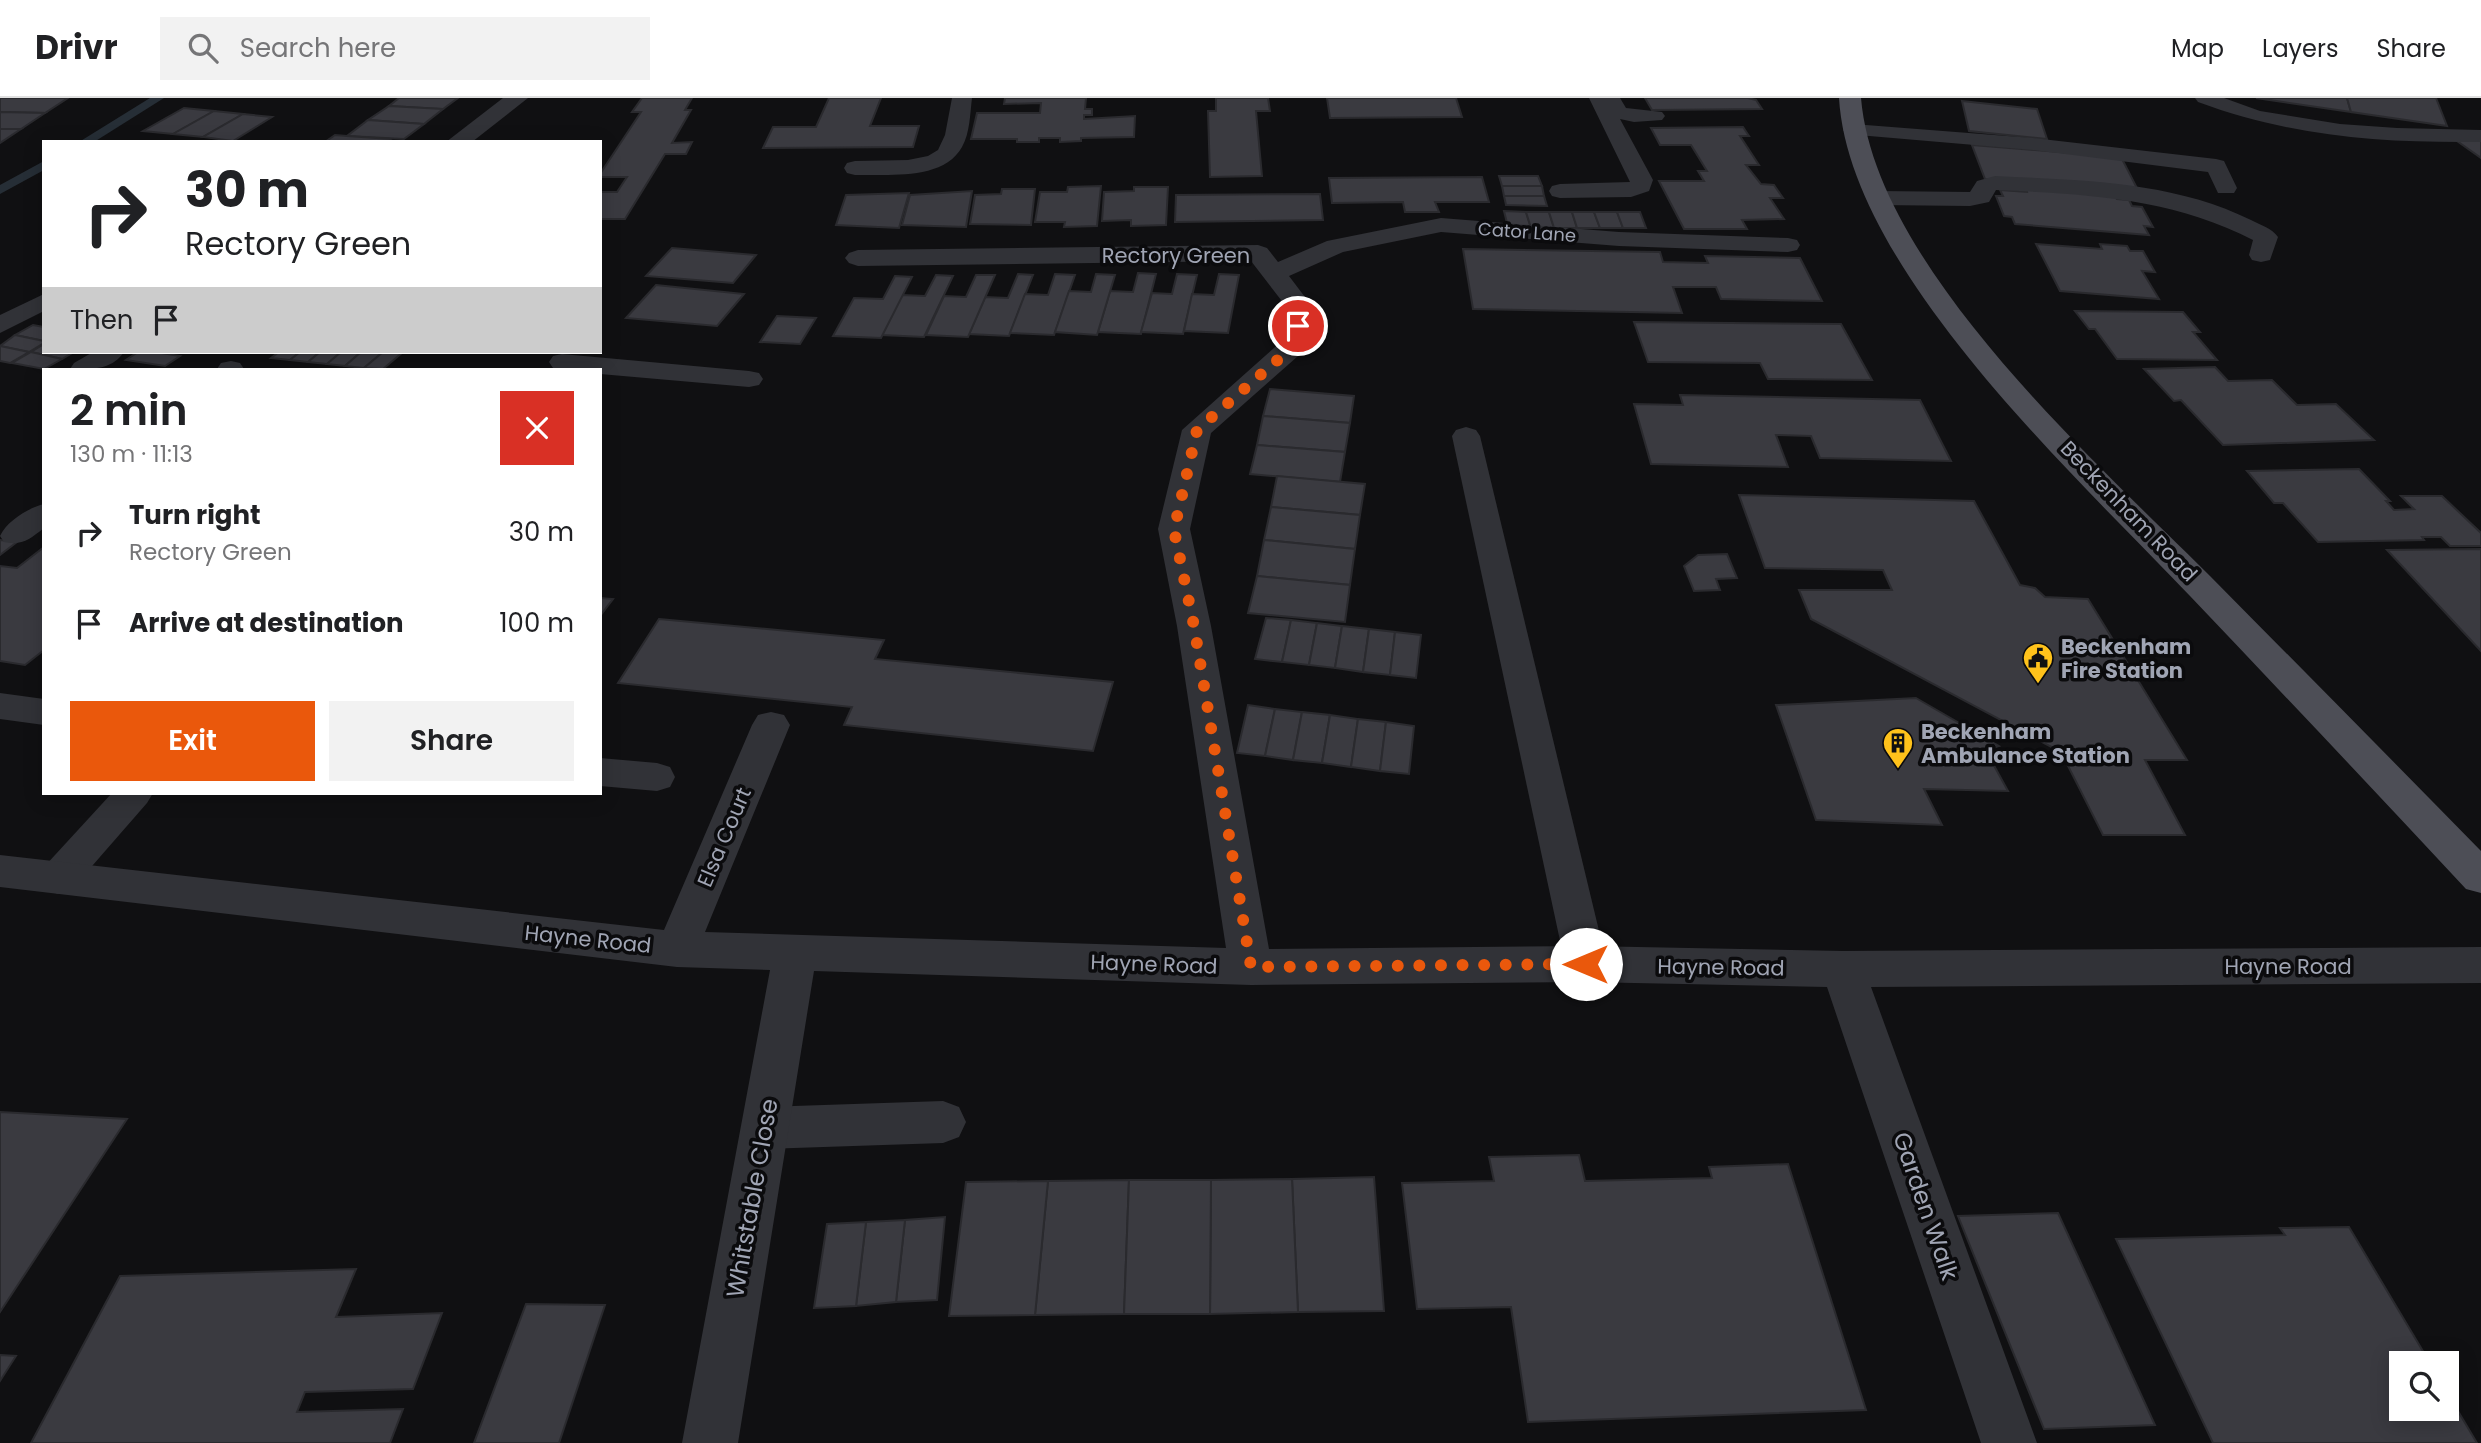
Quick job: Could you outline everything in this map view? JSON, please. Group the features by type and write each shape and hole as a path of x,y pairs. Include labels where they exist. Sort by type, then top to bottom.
{"main road":[{"name":"Beckenham Road","path":"1850,98 1853,130 1878,198 1921,275 1978,351 2481,877"}],"street":[{"path":"460,140 517,98"},
{"name":"Cator Lane","path":"1273,273 1336,246 1441,225 1619,239 1788,245"},
{"name":"Rectory Green","path":"858,258 1258,253 1301,309 1296,344 1197,430 1174,530 1194,626 1251,967"},
{"name":"Elsa Court","path":"677,949 771,725"},
{"name":"Hayne Road","path":"0,871 677,949 1251,967 1586,964 1843,969 2481,965"},
{"name":"Whitstable Close","path":"710,1443 795,953"},
{"name":"Garden Walk","path":"1843,969 2009,1443"}],"lane":[{"path":"855,167 924,165 942,159 951,149 962,98"},
{"path":"1560,191 1631,190 1641,187 1642,180 1599,98"},
{"path":"1610,98 1618,112 1634,116 1655,116"},
{"path":"2205,98 2257,116 2305,124 2394,135 2481,136"},
{"path":"1853,130 2033,144 2216,166 2226,188"},
{"path":"1878,198 1970,199 1981,197 1985,186 1995,183 2143,195 2220,213 2238,221 2266,237 2261,255"},
{"path":"0,325 42,301"},
{"path":"85,368 108,354"},
{"path":"562,362 749,379"},
{"path":"1466,436 1586,964"},
{"path":"15,535 42,515"},
{"path":"0,706 42,712"},
{"path":"602,772 657,777"},
{"path":"58,878 132,795"},
{"path":"764,1128 943,1122"}],"building":[{"path":"0,98 68,98 45,113 0,112"},
{"path":"399,98 458,98 443,109 389,106"},
{"path":"642,98 692,98 685,110 691,110 672,143 692,142 686,154 665,154 625,219 602,219 602,192 617,192 627,177 602,177 602,171 641,112 632,112"},
{"path":"829,98 881,98 870,126 919,126 913,147 763,148 773,127 816,127"},
{"path":"1005,98 1086,98 1085,109 1092,109 1092,115 1084,115 1084,119 1135,116 1134,137 1081,138 1081,141 1060,142 1060,138 1039,138 1039,142 971,139 977,113 1040,113 1041,103 1004,104"},
{"path":"1216,98 1268,98 1270,111 1256,111 1262,176 1210,177 1208,111 1216,111"},
{"path":"1327,98 1456,98 1462,117 1330,118"},
{"path":"1645,98 1748,98 1756,100 1762,109 1652,110"},
{"path":"2256,98 2347,98 2351,112"},
{"path":"2347,98 2436,98 2447,126 2351,112"},
{"path":"1962,101 2037,109 2047,139 1969,131"},
{"path":"389,106 443,109 424,124 368,120"},
{"path":"184,108 214,111 173,134 143,131"},
{"path":"214,111 243,114 203,137 173,134"},
{"path":"0,112 45,113 21,129 0,129"},
{"path":"243,114 272,117 235,140 203,137"},
{"path":"368,120 424,124 404,139 347,136"},
{"path":"1743,127 1749,136 1740,136 1759,165 1746,165 1761,184 1774,185 1783,198 1770,198 1784,219 1742,220 1747,229 1684,229 1659,181 1704,181 1698,171 1707,171 1691,145 1660,145 1651,128"},
{"path":"0,129 21,129 0,143"},
{"path":"335,135 391,139 389,140 328,140"},
{"path":"2457,141 2481,141 2481,158"},
{"path":"1972,145 2121,157 2139,192 1985,179"},
{"path":"1499,176 1538,176 1542,186 1502,186"},
{"path":"1482,177 1489,202 1435,202 1439,212 1405,212 1403,202 1332,203 1329,178"},
{"path":"1101,186 1097,226 1064,227 1065,222 1035,222 1040,192 1067,192 1068,187"},
{"path":"1502,186 1542,186 1544,196 1504,196"},
{"path":"1134,187 1168,187 1166,225 1131,226 1131,220 1102,221 1104,192 1134,191"},
{"path":"2026,188 2115,195 2117,199 2129,200 2132,206 2142,207 2153,227 2144,226 2149,235 2015,224 2012,217 2004,216 1996,196 2003,196 2000,190 2027,192"},
{"path":"1002,189 1035,189 1031,225 970,224 975,195 1001,194"},
{"path":"972,191 966,227 902,225 910,195"},
{"path":"909,193 899,228 836,225 846,195"},
{"path":"1320,194 1323,220 1175,222 1176,195"},
{"path":"1504,196 1544,196 1547,206 1506,205"},
{"path":"1504,211 1526,212 1531,228 1508,227"},
{"path":"1526,212 1549,212 1554,228 1531,228"},
{"path":"1549,212 1572,212 1577,228 1554,228"},
{"path":"1572,212 1594,212 1600,228 1577,228"},
{"path":"1594,212 1617,212 1623,228 1600,228"},
{"path":"1617,212 1640,212 1646,228 1623,228"},
{"path":"2036,244 2102,249 2100,244 2127,246 2130,251 2143,251 2155,272 2142,271 2159,299 2060,291"},
{"path":"672,248 756,255 733,283 646,276"},
{"path":"1463,249 1660,252 1663,262 1708,263 1705,256 1800,258 1822,301 1721,299 1716,287 1673,287 1682,313 1473,309"},
{"path":"1138,273 1156,274 1141,334 1098,332 1110,291 1133,292"},
{"path":"1018,274 1033,275 1009,336 969,334 985,297 1008,298"},
{"path":"1055,274 1075,275 1054,335 1010,333 1025,294 1048,295"},
{"path":"1096,274 1115,275 1097,335 1055,332 1069,291 1091,292"},
{"path":"1177,274 1197,275 1183,334 1141,332 1152,293 1172,294"},
{"path":"1219,274 1239,275 1228,333 1184,331 1192,294 1214,295"},
{"path":"936,275 953,276 924,337 882,335 902,295 925,296"},
{"path":"976,275 995,275 968,337 926,335 944,296 966,297"},
{"path":"895,276 912,277 881,338 833,336 854,298 883,299"},
{"path":"656,285 744,294 717,326 626,318"},
{"path":"2075,311 2183,312 2200,332 2193,332 2217,360 2117,359 2095,329 2089,329"},
{"path":"777,316 816,318 800,344 760,342"},
{"path":"1634,322 1841,324 1872,380 1768,379 1760,363 1648,362"},
{"path":"33,325 42,327 42,341 15,335"},
{"path":"15,335 42,341 42,344 29,352 0,346"},
{"path":"42,345 42,354 71,354 62,359 31,352"},
{"path":"0,346 29,352 10,363 0,361"},
{"path":"31,352 62,359 42,369 12,363"},
{"path":"135,354 180,356 165,366 126,360"},
{"path":"276,354 298,354 290,360 271,358"},
{"path":"298,354 318,354 308,362 290,360"},
{"path":"318,354 339,354 327,364 308,362"},
{"path":"339,354 359,354 345,366 327,364"},
{"path":"359,354 381,354 364,368 345,366"},
{"path":"381,354 401,354 384,368 364,368"},
{"path":"2215,367 2228,381 2272,380 2297,405 2336,404 2374,440 2223,445 2181,400 2174,401 2144,369"},
{"path":"1270,389 1354,396 1350,423 1263,416"},
{"path":"1680,395 1920,400 1951,461 1820,458 1811,436 1776,435 1788,467 1651,464 1634,404 1683,405"},
{"path":"1263,416 1350,423 1345,452 1257,445"},
{"path":"1257,445 1345,452 1340,482 1250,474"},
{"path":"2359,469 2390,501 2386,501 2394,510 2414,509 2401,496 2442,496 2481,533 2481,546 2450,546 2441,537 2422,537 2424,540 2318,542 2283,503 2274,503 2247,471"},
{"path":"1277,476 1365,484 1360,515 1271,507"},
{"name":"Beckenham Fire Station","path":"1739,495 1974,501 2020,585 2035,588 2045,597 2088,599 2187,760 2145,760 2185,835 2103,835 2061,752 1811,619 1799,590 1892,590 1883,570 1765,568"},
{"path":"1271,507 1360,515 1355,549 1264,540"},
{"path":"0,540 17,542 0,555"},
{"path":"1264,540 1355,549 1350,585 1257,576"},
{"path":"42,549 42,652 25,665 0,661 0,566 17,568"},
{"path":"2481,549 2481,651 2387,550"},
{"path":"1727,554 1737,578 1716,579 1720,590 1694,591 1684,566 1698,555"},
{"path":"1257,576 1350,585 1345,622 1248,613"},
{"path":"602,598 613,599 602,613"},
{"path":"1266,618 1291,620 1282,662 1255,659"},
{"path":"659,619 884,640 875,659 1113,682 1093,751 844,725 852,707 618,683"},
{"path":"1291,620 1317,623 1309,665 1282,662"},
{"path":"1317,623 1342,626 1335,668 1309,665"},
{"path":"1342,626 1369,629 1363,672 1335,668"},
{"path":"1369,629 1395,632 1390,675 1363,672"},
{"path":"1395,632 1421,635 1416,678 1390,675"},
{"name":"Beckenham Ambulance Station","path":"1916,698 1999,746 1986,751 2008,791 1924,789 1942,825 1816,820 1776,705"},
{"path":"1248,705 1275,709 1265,756 1237,753"},
{"path":"1275,709 1302,712 1293,760 1265,756"},
{"path":"1302,712 1330,715 1322,763 1293,760"},
{"path":"1330,715 1358,719 1351,767 1322,763"},
{"path":"1358,719 1386,722 1380,771 1351,767"},
{"path":"1386,722 1414,726 1409,774 1380,771"},
{"path":"0,1112 127,1119 0,1312"},
{"path":"1579,1155 1585,1181 1712,1178 1709,1167 1788,1164 1866,1410 1528,1422 1511,1307 1417,1309 1402,1183 1494,1181 1489,1157"},
{"path":"1374,1177 1384,1311 1298,1312 1292,1179"},
{"path":"1292,1179 1298,1312 1210,1314 1211,1180"},
{"path":"1129,1180 1124,1314 1035,1315 1048,1181"},
{"path":"1129,1180 1211,1180 1210,1314 1124,1314"},
{"path":"1048,1181 1035,1315 949,1316 966,1182"},
{"path":"2058,1213 2155,1425 2044,1429 1958,1216"},
{"path":"945,1217 937,1300 896,1302 905,1220"},
{"path":"905,1220 896,1302 856,1306 866,1222"},
{"path":"866,1222 856,1306 814,1308 827,1224"},
{"path":"2349,1227 2423,1351 2389,1351 2389,1421 2459,1421 2459,1413 2477,1443 2213,1443 2116,1239 2285,1235 2280,1228"},
{"path":"356,1269 336,1317 442,1313 413,1389 305,1392 297,1412 403,1409 390,1443 31,1443 120,1276"},
{"path":"526,1304 605,1305 559,1443 474,1443"},
{"path":"0,1355 16,1356 0,1381"}],"waterway":[{"path":"88,140 158,98"},
{"path":"0,190 42,166"}],"place":[{"name":"Beckenham Fire Station","path":"2038,685"},
{"name":"Beckenham Ambulance Station","path":"1898,770"}],"route":[{"path":"1298,326 1296,344 1197,430 1174,530 1194,626 1251,967 1586,964"}]}
